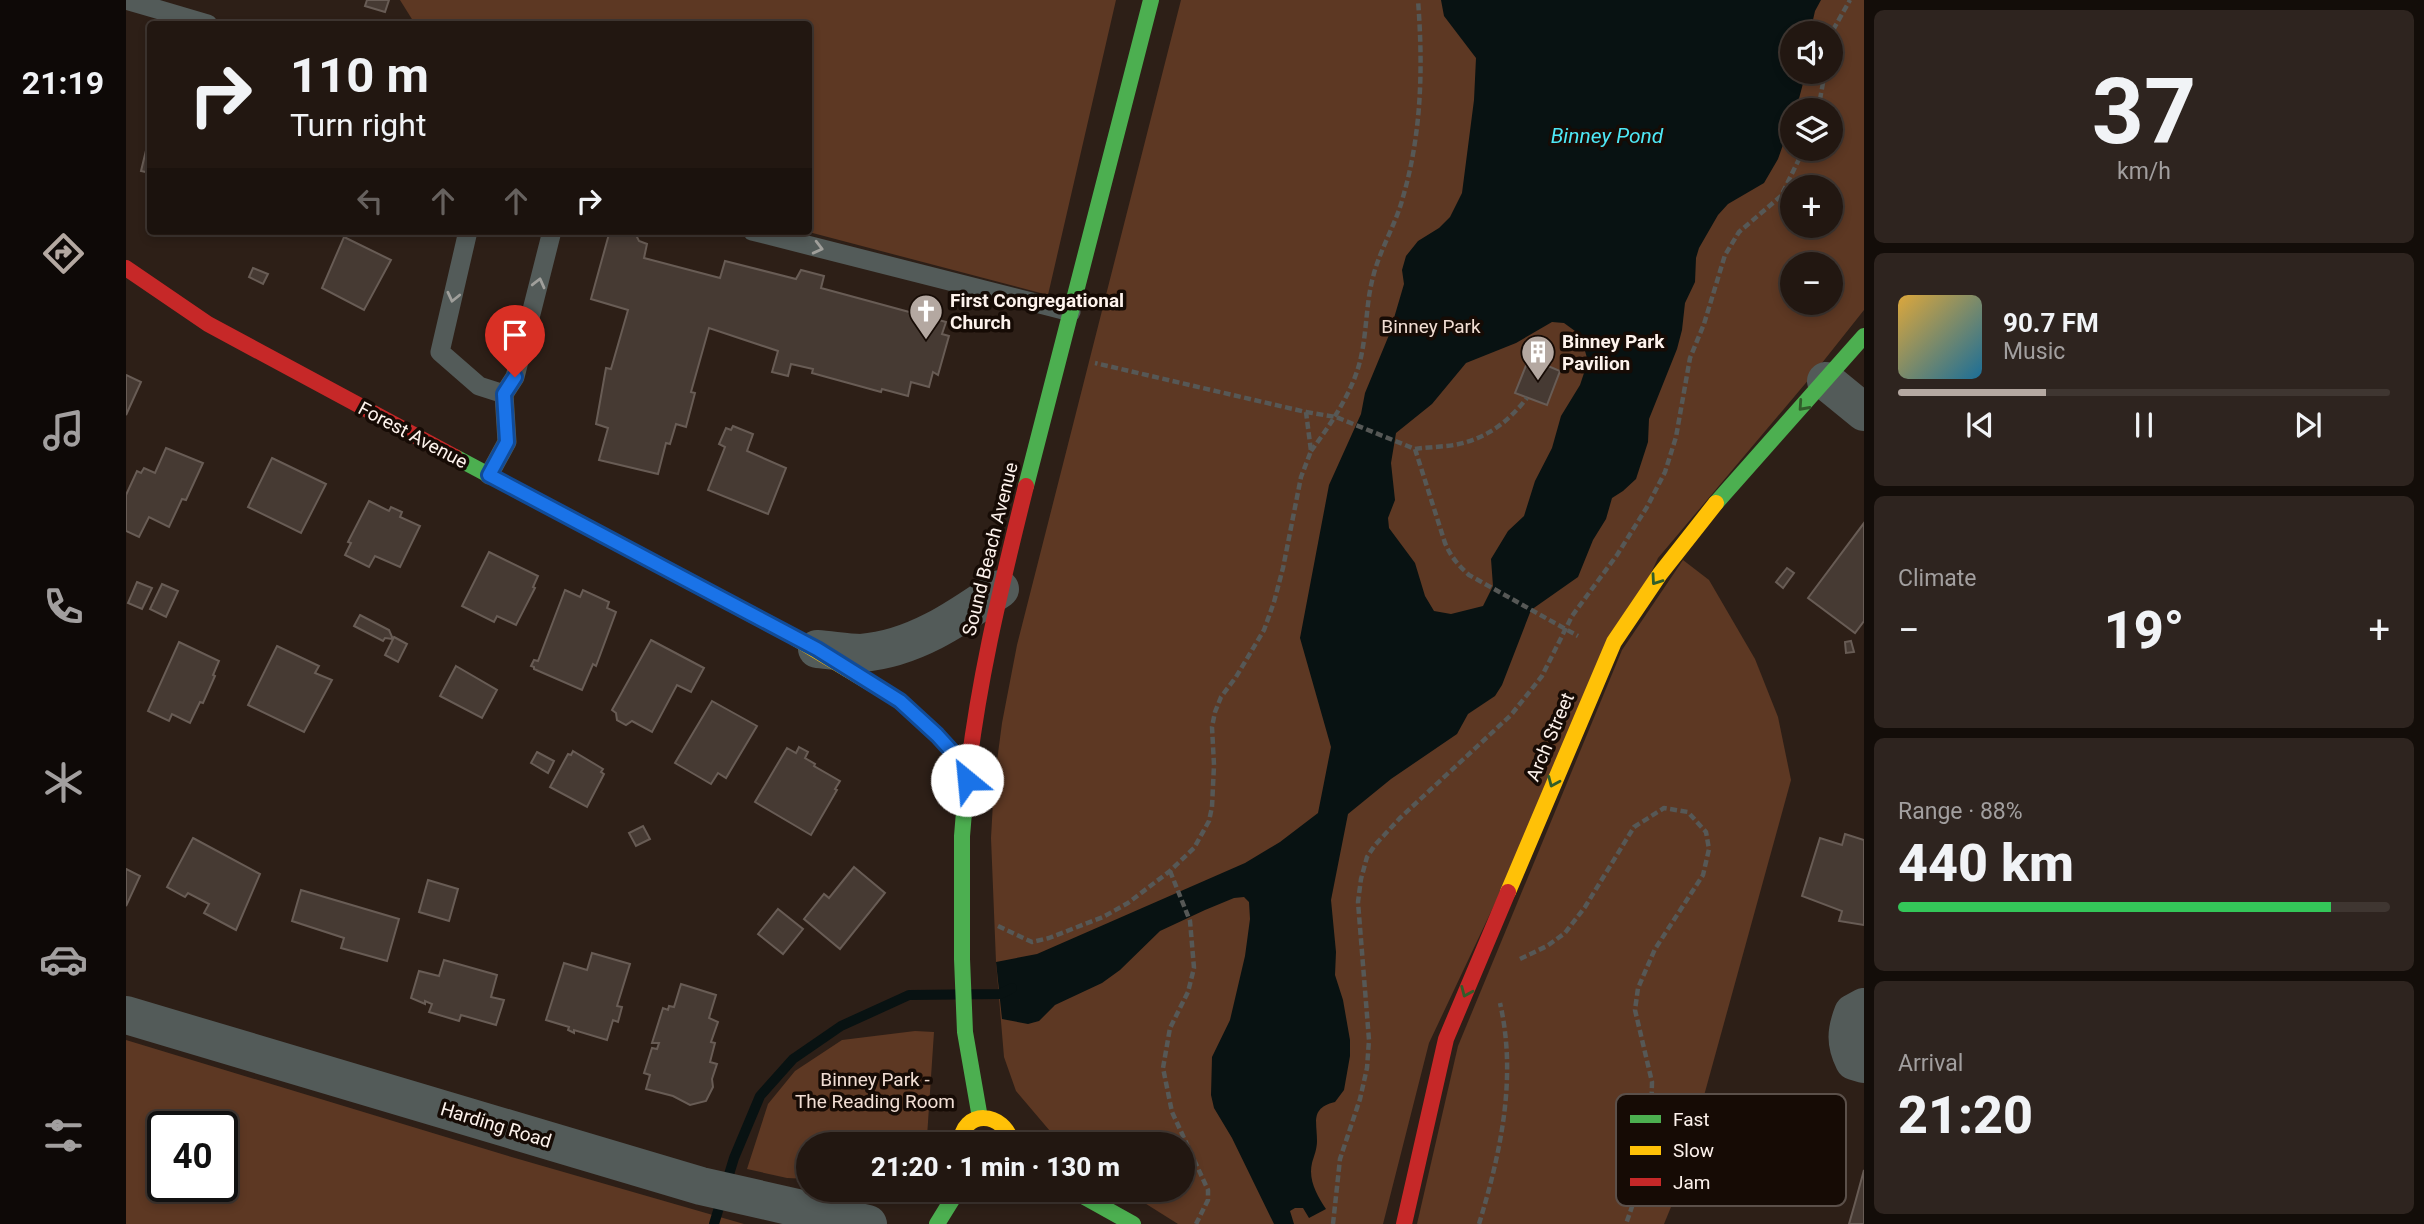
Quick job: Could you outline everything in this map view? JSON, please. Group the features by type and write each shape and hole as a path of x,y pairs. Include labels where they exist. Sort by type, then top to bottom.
{"street":[{"name":"Sound Beach Avenue","path":"980,1118 965,1031 962,836 980,686 1000,589 1151,0"},
{"name":"Forest Avenue","path":"126,268 208,324 817,649 900,701 937,735 968,769"},
{"name":"Arch Street","path":"1404,1224 1446,1039 1614,642 1660,574 1706,514 1864,336"},
{"path":"1826,381 1864,412"},
{"name":"Forest Avenue","path":"817,649 859,653 912,641 960,618 1000,589"},
{"path":"1864,1007 1853,1013 1846,1030 1847,1048 1854,1061 1864,1064"},
{"name":"Harding Road","path":"126,1015 701,1186 868,1224"},
{"path":"963,1132 968,1124 980,1118 995,1119 1009,1132"},
{"path":"937,1224 951,1202"},
{"path":"1094,1202 1133,1224"}],"lane":[{"path":"126,1 197,21"},
{"path":"467,235 440,352 479,386 504,394"},
{"path":"489,475 507,442 504,394 515,377 551,235"},
{"path":"768,235 1071,312"}],"path":[{"path":"994,925 1032,942 1103,917 1128,903 1170,872 1194,848 1209,821 1214,765 1214,712 1254,648 1274,602 1289,545 1301,477 1311,451 1336,417 1360,360 1374,274 1403,200 1412,164 1421,82 1418,0"},
{"path":"1838,21 1850,0"},
{"path":"1333,1224 1338,1169 1360,1099 1368,1050 1366,977 1358,902 1367,857 1400,818 1511,715 1542,676 1572,616 1617,555 1647,507 1665,472 1676,437 1690,358 1704,324 1725,255 1740,232 1781,196 1798,161"},
{"path":"1088,361 1336,417 1415,449 1454,445 1483,436 1510,419 1527,398"},
{"path":"1306,412 1311,451"},
{"path":"1415,449 1450,556 1469,575 1546,616 1587,642"},
{"path":"1510,963 1547,946 1564,933 1585,907 1634,827 1664,808 1688,812 1706,832 1709,849 1703,876 1655,950 1638,988 1635,1010 1652,1082 1652,1094"},
{"path":"1170,872 1190,921 1194,968 1188,992 1170,1028 1163,1068 1172,1112 1208,1190 1208,1199 1196,1224"},
{"path":"1479,1224 1490,1188 1505,1118 1507,1076 1500,999"},
{"path":"1626,1224 1632,1206"}],"green space":[{"path":"400,0 1116,0 1048,295 812,233 812,21 413,21"},
{"name":"Binney Park","path":"1181,0 1864,0 1864,310 1658,558 1429,1043 1383,1224 1178,1224 1143,1202 1195,1202 1195,1132 1051,1132 1016,1091 1004,1057 996,962 991,838 994,784 1017,645"},
{"path":"1683,560 1709,580 1755,659 1778,717 1791,780 1704,1094 1616,1094 1616,1206 1671,1206 1664,1224 1417,1224 1458,1046 1622,650"},
{"name":"Binney Park - The Reading Room","path":"915,1031 934,1032 927,1132 796,1132 796,1178 747,1169 768,1104 795,1071 842,1040"},
{"path":"126,1040 515,1158 744,1224 126,1224"}],"water":[{"name":"Binney Pond","path":"1441,0 1821,0 1813,21 1780,21 1780,84 1803,84 1799,98 1780,98 1780,153 1764,183 1728,204 1718,215 1699,248 1695,282 1685,303 1677,349 1649,419 1648,442 1636,479 1612,498 1606,519 1593,540 1578,577 1531,610 1502,685 1495,696 1468,714 1457,734 1391,779 1348,814 1331,900 1336,952 1335,975 1343,1000 1350,1056 1344,1090 1335,1102 1318,1112 1317,1144 1311,1169 1314,1187 1326,1209 1309,1218 1303,1208 1295,1208 1290,1211 1294,1224 1274,1224 1232,1138 1214,1108 1211,1095 1212,1057 1230,1020 1245,956 1250,919 1249,902 1244,897 1234,898 1160,931 1120,970 1102,983 1055,1005 1039,1021 1028,1024 1002,1019 996,962 1037,954 1245,863 1280,842 1318,813 1331,747 1300,638 1329,485 1361,414 1365,393 1389,335 1404,284 1402,270 1406,256 1418,241 1439,228 1450,217 1462,193 1474,100 1476,58 1444,16","holes":["1552,322 1564,323 1582,340 1587,358 1580,385 1561,416 1552,448 1535,481 1524,516 1508,531 1491,559 1493,586 1483,606 1451,614 1434,611 1425,596 1415,563 1389,528 1388,518 1395,500 1391,463 1396,433 1432,404 1466,363 1516,343"]}],"building":[{"path":"367,0 389,0 385,12 365,6"},
{"path":"147,146 147,172 141,171"},
{"path":"609,235 636,235 639,241 647,244 644,258 720,278 725,261 796,279 801,270 824,276 821,288 946,322 942,334 949,336 938,375 933,372 929,387 911,382 908,396 882,389 881,392 812,373 813,369 791,364 788,376 772,372 778,351 709,328 691,392 695,393 686,427 676,424 670,444 666,443 658,474 599,460 608,428 596,424 606,368 611,369 628,310 591,299"},
{"path":"344,237 391,260 364,310 322,288"},
{"path":"253,268 268,274 263,284 249,277"},
{"name":"Binney Park Pavilion","path":"1529,358 1560,371 1547,405 1515,393"},
{"path":"126,375 141,382 126,415"},
{"path":"733,426 753,434 747,451 786,468 768,514 708,490 725,447 719,444 726,428 731,430"},
{"path":"166,448 203,463 186,500 182,499 169,527 149,517 139,537 126,531 126,495 137,471 141,473 144,468 155,473"},
{"path":"272,458 326,484 301,533 248,507"},
{"path":"369,501 389,511 391,507 402,512 400,517 420,526 400,567 375,556 369,567 345,555 351,543 348,542"},
{"path":"1864,523 1864,621 1855,633 1808,598"},
{"path":"489,552 538,576 533,587 535,588 516,625 497,616 494,622 462,606"},
{"path":"1787,568 1794,573 1783,588 1776,582"},
{"path":"137,582 152,588 142,609 128,603"},
{"path":"162,584 178,591 166,617 150,609"},
{"path":"565,590 580,597 583,590 609,602 607,608 616,612 596,666 593,664 582,690 531,666 534,660 538,661"},
{"path":"360,615 389,630 393,639 385,638 383,641 354,626"},
{"path":"394,637 407,644 398,662 385,655"},
{"path":"651,640 704,668 691,692 677,685 652,732 632,721 626,725 617,720 616,713 612,710"},
{"path":"1851,641 1854,652 1846,653 1845,642"},
{"path":"179,642 219,661 203,703 200,702 190,723 172,714 169,721 148,711"},
{"path":"277,646 319,666 315,673 332,680 304,732 248,705"},
{"path":"456,666 497,690 482,718 440,696"},
{"path":"712,701 757,726 726,778 718,773 711,784 675,763"},
{"path":"799,747 808,752 805,758 815,764 814,766 840,781 811,835 755,802 787,748 796,753"},
{"path":"573,751 603,769 601,772 604,774 587,807 550,787 568,754 571,755"},
{"path":"537,752 554,761 548,773 531,763"},
{"path":"643,826 650,839 636,846 629,833"},
{"path":"1845,834 1864,840 1864,925 1839,921 1842,911 1802,896 1820,838 1842,845"},
{"path":"193,838 260,874 236,930 204,913 209,904 188,893 185,897 167,887"},
{"path":"854,867 885,893 840,949 804,919 824,894 829,898"},
{"path":"126,869 140,876 126,906"},
{"path":"428,880 458,889 449,921 419,912"},
{"path":"301,890 399,919 387,961 341,948 344,938 292,921"},
{"path":"778,909 803,929 783,954 758,934"},
{"path":"592,953 630,964 617,1006 622,1007 618,1022 613,1020 607,1040 574,1030 574,1033 568,1030 569,1027 546,1020 564,963 587,970"},
{"path":"444,960 497,975 491,997 504,1000 496,1025 461,1015 459,1021 429,1012 432,1004 411,998 419,971 439,976"},
{"path":"681,984 716,995 709,1018 718,1022 711,1042 715,1043 710,1062 717,1064 712,1079 713,1087 706,1101 690,1105 673,1096 646,1089 650,1075 644,1073 652,1048 657,1049 659,1043 652,1043 663,1008 668,1010 669,1006 674,1007"},
{"path":"1864,1170 1864,1224 1849,1224 1855,1203"}],"waterway":[{"path":"714,1224 734,1158 760,1096 793,1059 841,1026 909,995 1000,994 1012,988"}],"traffic: fast":[{"path":"1026,486 1151,0"},
{"path":"1716,503 1864,336"},
{"path":"455,457 790,635"},
{"path":"965,800 962,836 965,1032 980,1118"},
{"path":"937,1224 951,1202"},
{"path":"1094,1202 1133,1224"}],"traffic: slow":[{"path":"1508,892 1614,642 1660,574 1716,503"},
{"path":"790,635 900,701 937,735 968,769"},
{"path":"964,1132 968,1124 984,1118 993,1120 1007,1132"}],"traffic: jam":[{"path":"126,268 208,324 455,457"},
{"path":"965,800 982,681 1026,486"},
{"path":"1404,1224 1446,1039 1508,892"}],"place":[{"name":"First Congregational Church","path":"926,341"},
{"name":"Binney Park Pavilion","path":"1538,382"}],"route":[{"path":"515,377 504,394 507,442 489,475 817,649 900,701 937,735 968,769 967,780"}]}
